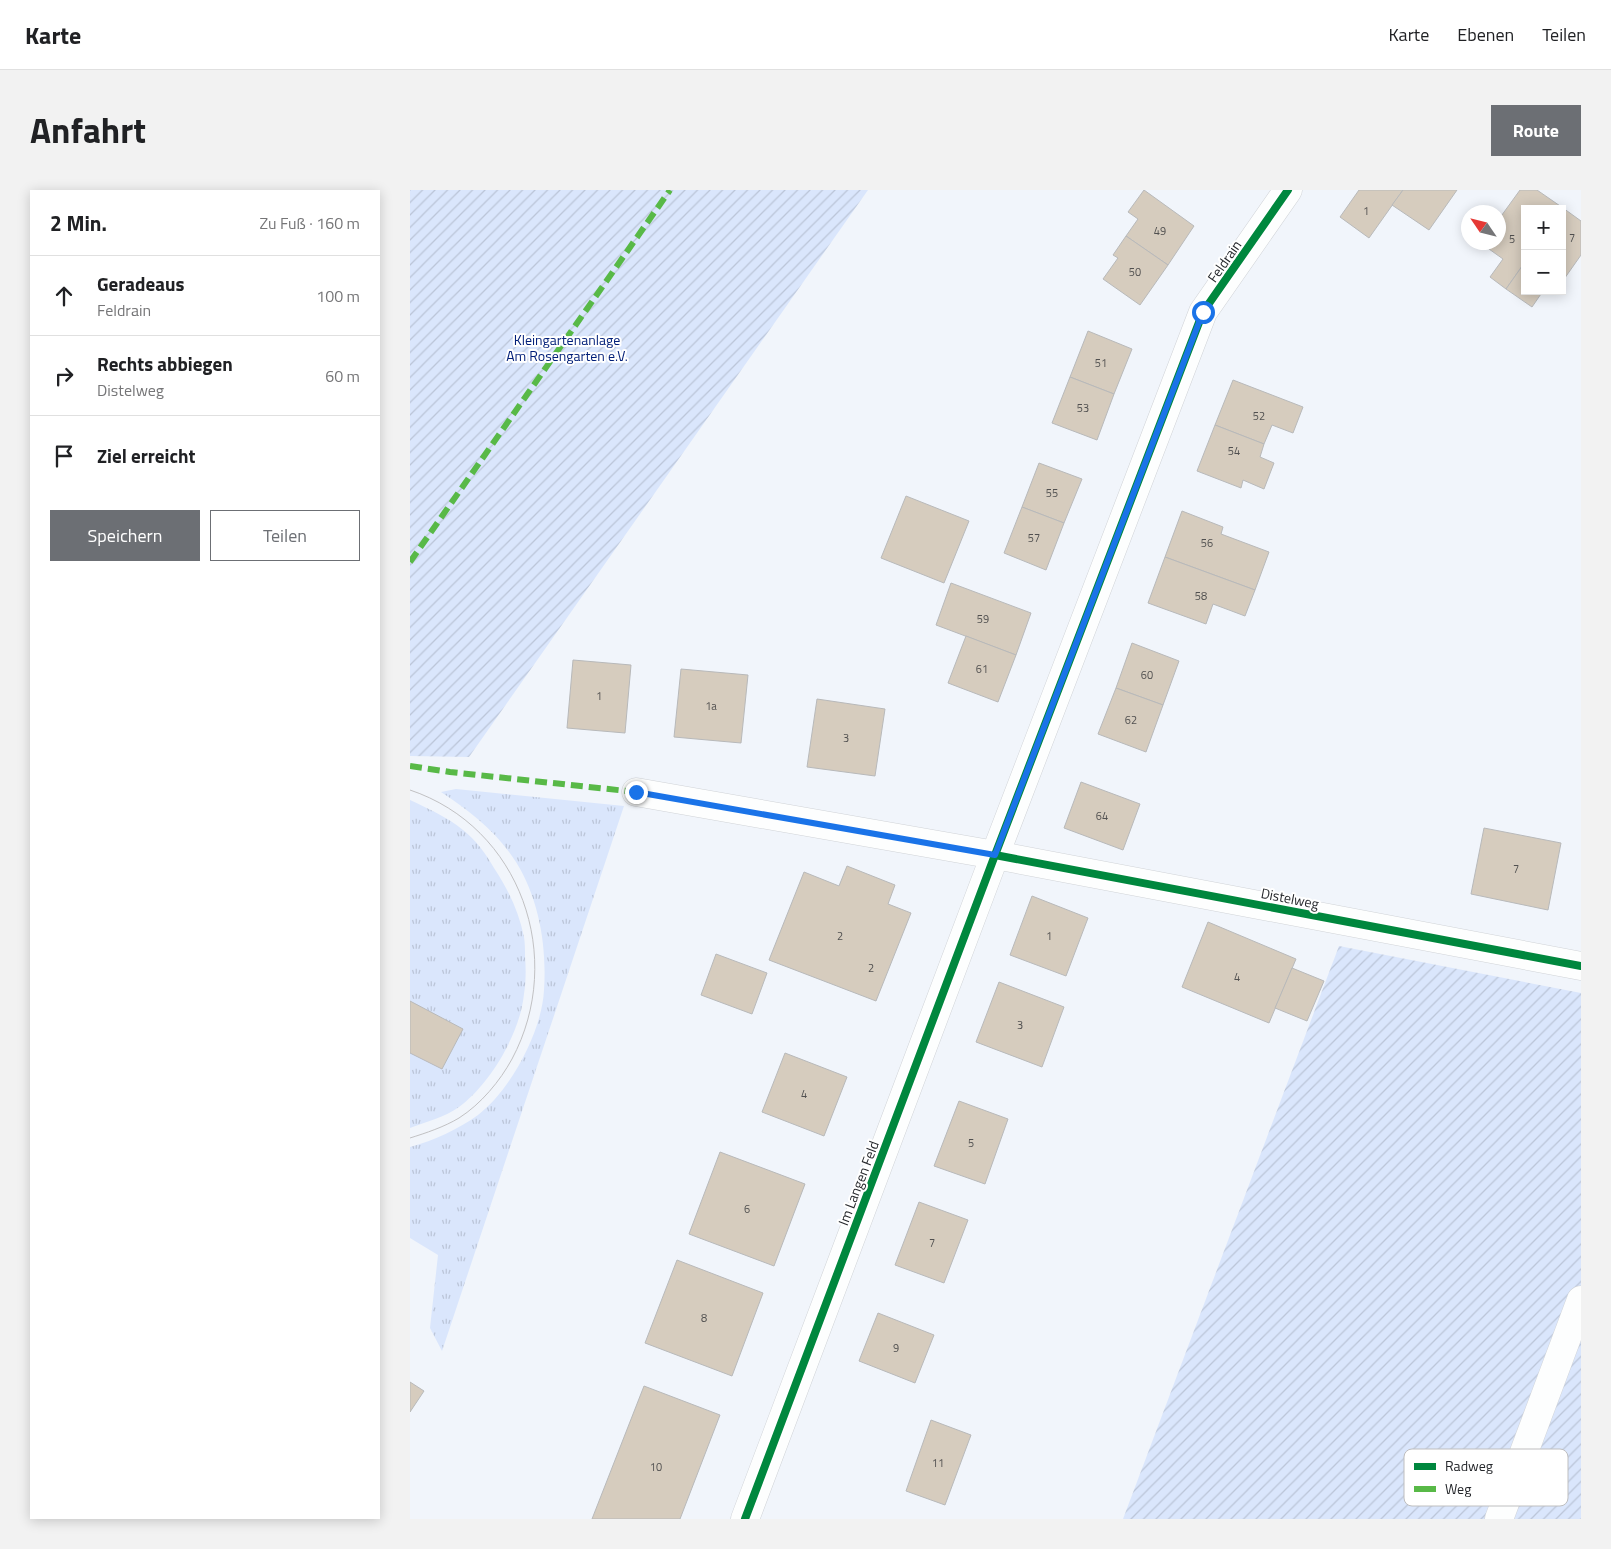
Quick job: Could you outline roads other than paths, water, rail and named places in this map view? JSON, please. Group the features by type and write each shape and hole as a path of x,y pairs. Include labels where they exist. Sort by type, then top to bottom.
{"street":[{"name":"Feldrain","path":"995,855 1203,312 1288,190"},
{"name":"Distelweg","path":"636,792 995,855 1581,966"},
{"name":"Im Langen Feld","path":"745,1519 995,855"},
{"path":"1525,1449 1581,1300"},
{"path":"1499,1519 1504,1506"}],"tram line":[{"path":"410,790 448,808 480,833 505,865 523,900 533,939 534,980 528,1020 512,1059 496,1084 475,1106 459,1118 429,1132 410,1138"}],"park label":[{"name":"Kleingartenanlage Am Rosengarten e.V.","path":"567,348"}]}
